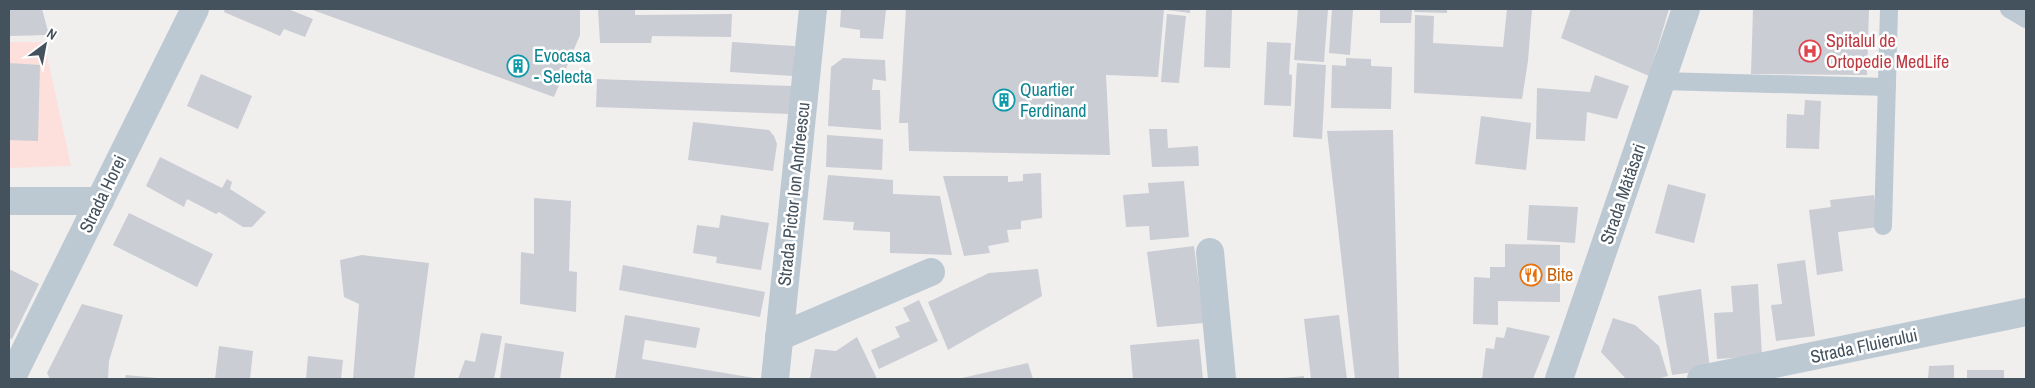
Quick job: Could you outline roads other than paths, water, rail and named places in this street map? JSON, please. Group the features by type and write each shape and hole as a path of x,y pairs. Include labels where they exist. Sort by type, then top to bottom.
{"street":[{"name":"Strada Horei","path":"11,379 195,9"},
{"name":"Strada Pictor Ion Andreescu","path":"775,379 813,9"},
{"name":"Strada Mătăsari","path":"1560,379 1686,9"},
{"path":"9,201 100,202"},
{"path":"1210,252 1222,379"},
{"path":"780,337 931,272"},
{"name":"Strada Fluierului","path":"1701,379 2026,312"}],"lane":[{"path":"1883,226 1889,9"},
{"path":"2009,9 2026,19"},
{"path":"1661,81 1887,87"}],"place":[{"name":"Spitalul de Ortopedie MedLife","path":"1810,51"},
{"name":"Evocasa - Selecta","path":"518,66"},
{"name":"Quartier Ferdinand","path":"1004,100"},
{"name":"Bite","path":"1531,275"}]}
